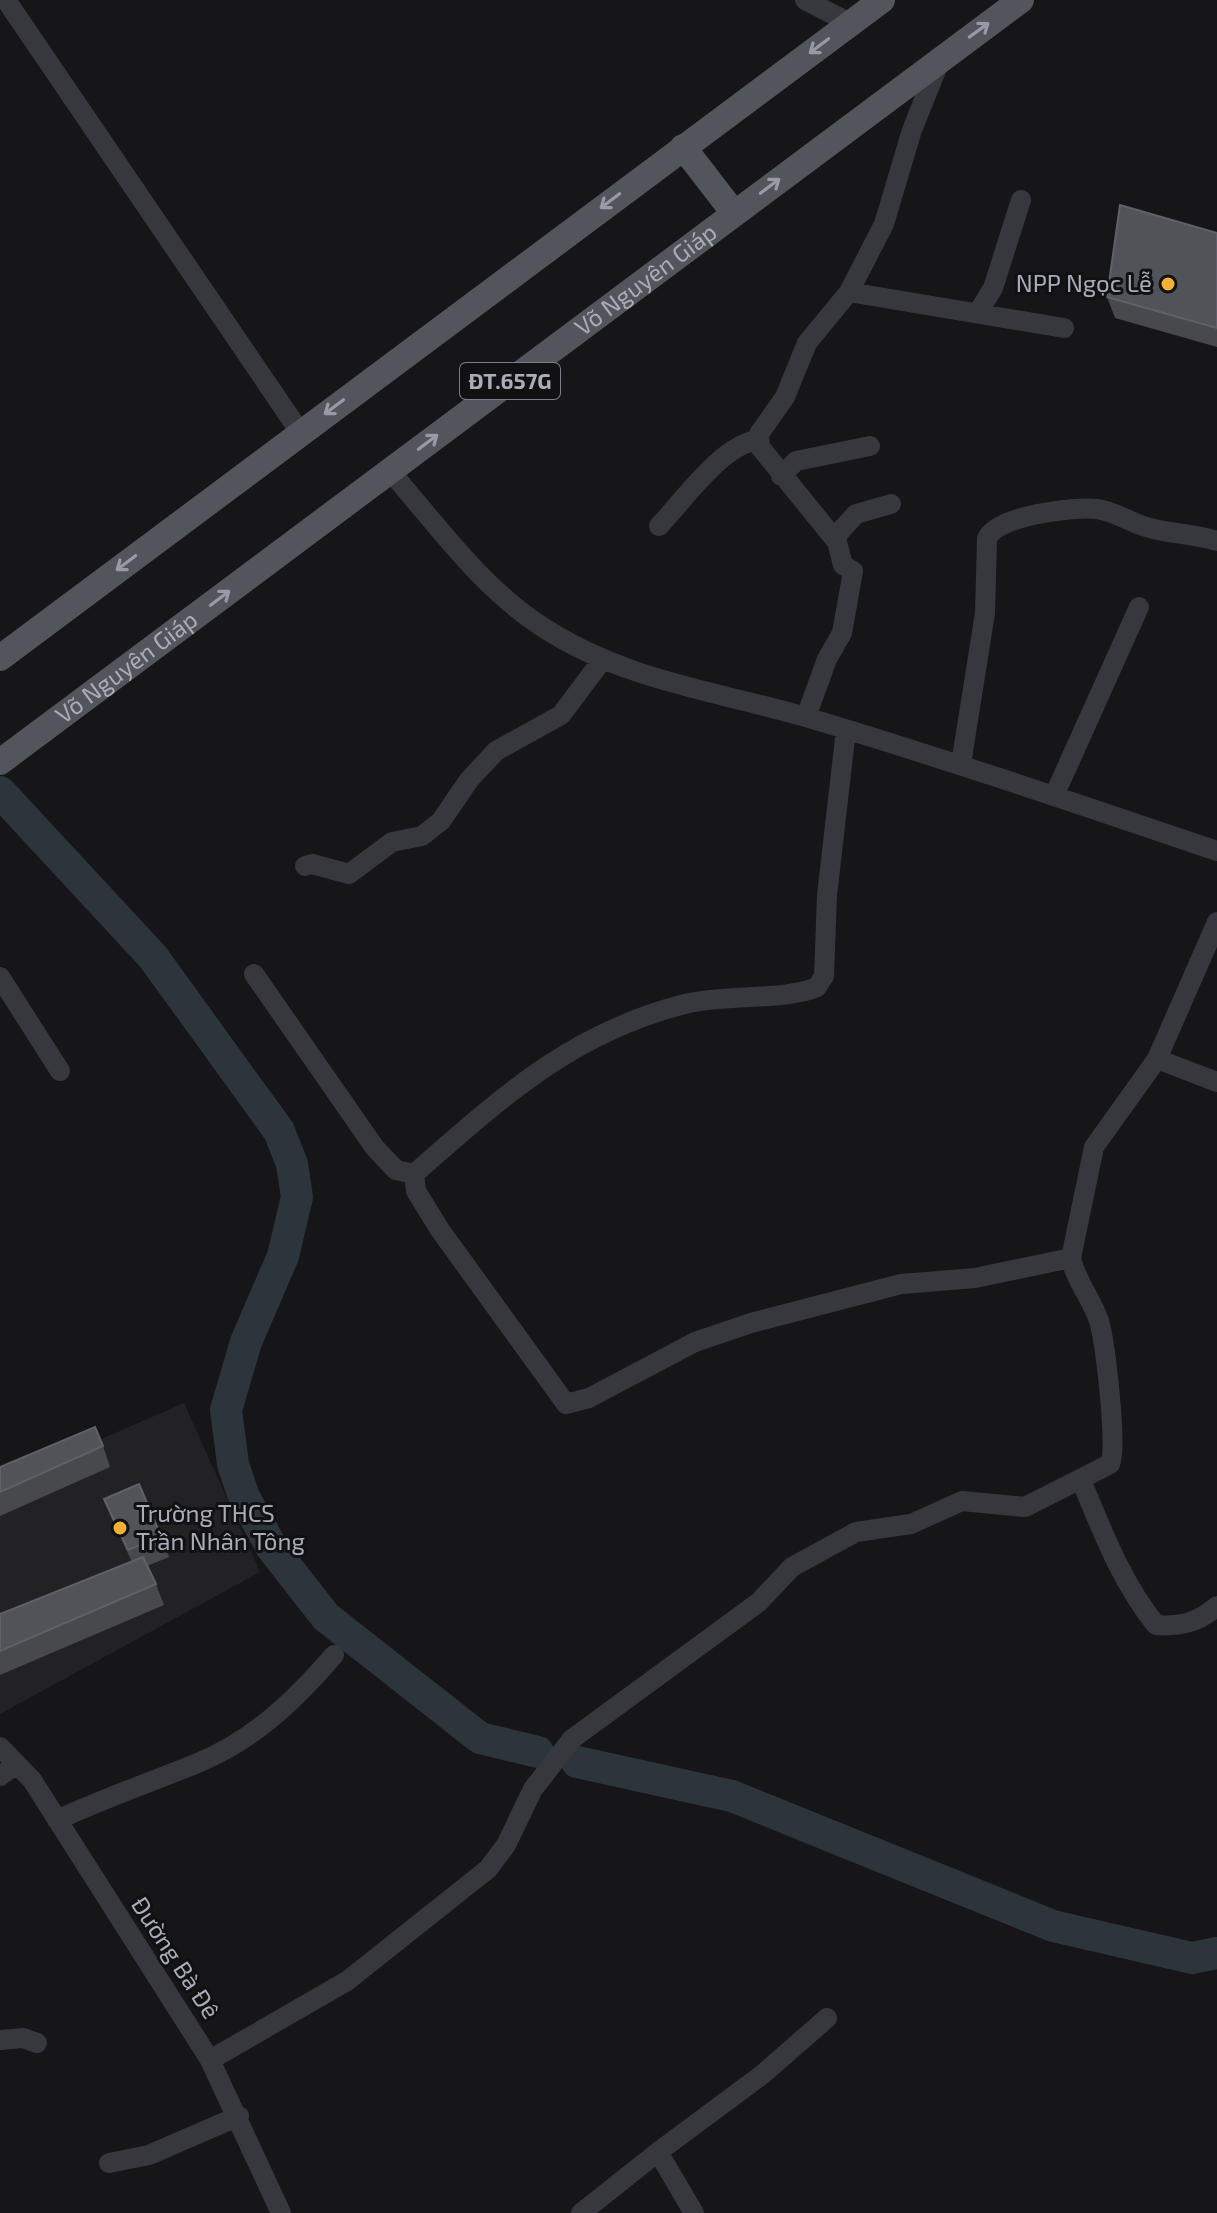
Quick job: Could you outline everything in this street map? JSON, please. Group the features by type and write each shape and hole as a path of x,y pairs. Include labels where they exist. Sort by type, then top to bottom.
{"main road":[{"path":"0,658 882,0"},
{"name":"Võ Nguyên Giáp","path":"0,762 1021,0"},
{"path":"683,147 734,213"}],"street":[{"path":"805,0 850,23"},
{"path":"6,12 300,432"},
{"path":"806,717 827,659 842,633 853,571 843,565 834,538 781,476 759,440 759,434 785,397 807,343 849,292 884,224 912,130 941,58"},
{"path":"979,311 993,288 1021,200"},
{"path":"849,292 979,311 1064,328"},
{"path":"659,526 727,453 744,441 759,440"},
{"path":"781,476 796,461 870,446"},
{"path":"390,471 509,603 542,627 603,659 665,683 806,717 961,764 1217,851"},
{"path":"834,538 856,514 891,504"},
{"path":"961,764 985,613 987,539 994,529 1008,521 1072,508 1098,509 1148,528 1217,541"},
{"path":"1054,796 1139,607"},
{"path":"305,866 312,864 349,874 392,842 422,836 441,821 469,780 496,751 561,715 603,659"},
{"path":"414,1174 529,1076 574,1048 680,1005 817,987 824,976 827,895 846,730"},
{"path":"210,2060 347,1981 477,1878 501,1854 533,1789 572,1739 759,1602 792,1567 856,1532 911,1524 962,1501 1025,1507 1110,1464 1115,1442 1100,1326 1077,1279 1071,1258 1094,1147 1157,1059 1217,922"},
{"path":"254,974 375,1148 396,1170 414,1174"},
{"path":"0,977 60,1071"},
{"path":"1157,1059 1217,1082"},
{"path":"414,1174 416,1191 440,1230 556,1395 571,1405 680,1349 741,1326 901,1284 975,1278 1071,1258"},
{"path":"1081,1480 1117,1563 1139,1604 1156,1625 1176,1627 1195,1621 1217,1606"},
{"path":"57,1820 126,1788 200,1762 242,1740 288,1705 334,1655"},
{"name":"Đường Bà Đê","path":"0,1747 8,1770 57,1820 210,2060 239,2116 281,2213"},
{"path":"581,2213 763,2074 827,2018"},
{"path":"0,2040 23,2038 37,2043"},
{"path":"109,2163 149,2155 239,2116"},
{"path":"658,2152 694,2213"}],"shaded area":[{"name":"Trường THCS Trần Nhân Tông","path":"184,1403 260,1572 0,1714 0,1483"}],"building":[{"name":"NPP Ngọc Lễ","path":"1120,205 1217,233 1217,328 1107,297"},
{"path":"95,1427 103,1446 0,1492 0,1467"},
{"path":"139,1484 161,1536 128,1550 104,1499"},
{"path":"143,1557 156,1584 0,1651 0,1614"}],"waterway":[{"path":"0,792 153,957 279,1131 292,1164 297,1197 283,1256 246,1342 226,1410 233,1464 244,1497 272,1548 326,1617 480,1738 538,1752"},
{"path":"577,1762 732,1796 1053,1926 1192,1958 1217,1953"}],"place":[{"name":"NPP Ngọc Lễ","path":"1168,284"},
{"name":"Trường THCS Trần Nhân Tông","path":"120,1528"}]}
